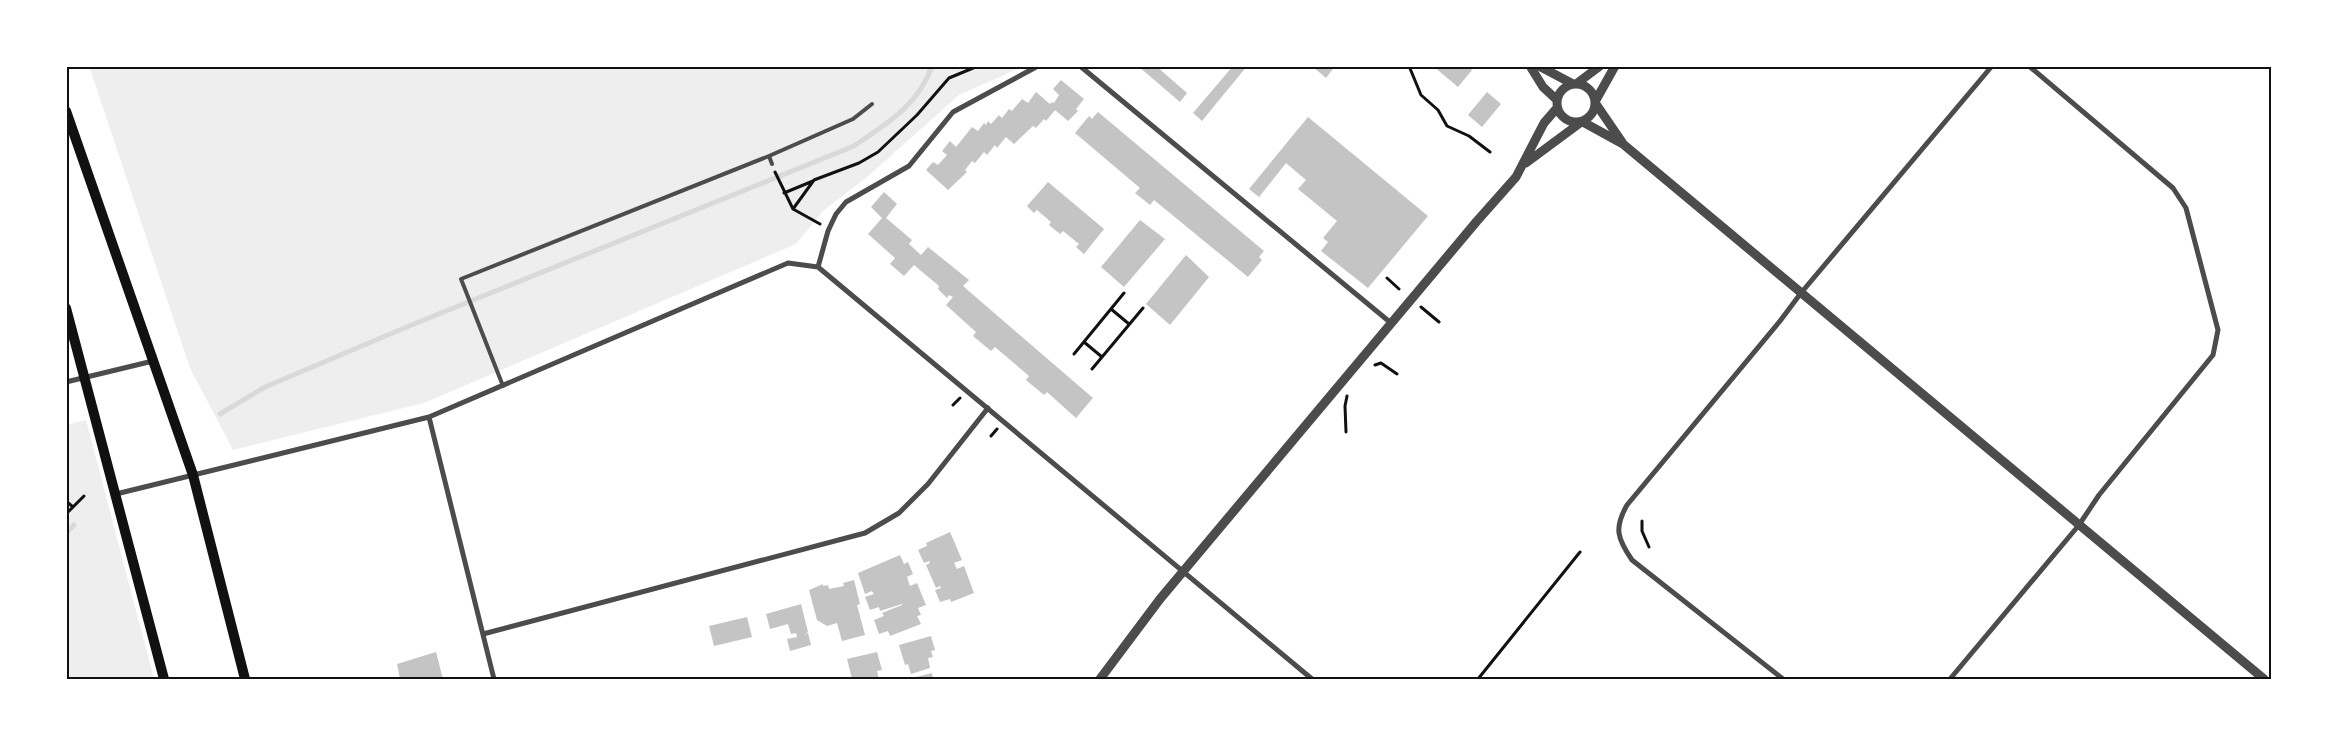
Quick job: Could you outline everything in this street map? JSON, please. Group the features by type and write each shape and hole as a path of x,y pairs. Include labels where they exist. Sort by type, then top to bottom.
{"main road":[{"path":"66,111 192,475 245,679"},
{"path":"66,308 164,679"}],"street":[{"path":"818,267 828,230 836,214 846,202 910,166 953,112 1038,66"},
{"path":"1080,66 1391,323"},
{"path":"1530,66 1566,120 1581,122 1623,144 2264,679"},
{"path":"1539,66 1589,89 1623,144"},
{"path":"1100,679 1184,572 1391,323 1516,177 1564,88 1575,84 1600,66"},
{"path":"1524,165 1591,116 1596,102 1615,66"},
{"path":"1783,679 1632,560 1622,544 1619,520 1628,505 1780,322 1801,292 1992,66"},
{"path":"1950,679 2079,525 2099,495 2213,355 2218,330 2186,208 2173,188 2029,66"},
{"path":"115,494 429,418 788,263 818,267 1312,679"},
{"path":"66,382 153,361"},
{"path":"483,634 865,533 899,513 928,484 988,408"},
{"path":"429,418 494,679"}],"lane":[{"path":"503,386 461,279 769,156 853,119 872,104"},
{"path":"769,156 772,164"}],"path":[{"path":"783,191 858,163 878,152 917,115 950,78 978,66"},
{"path":"1409,66 1421,95 1438,110 1447,126 1468,136 1490,152"},
{"path":"772,164 793,209 820,224"},
{"path":"793,209 814,180"},
{"path":"1387,278 1399,288"},
{"path":"1074,354 1124,293"},
{"path":"1420,306 1439,322"},
{"path":"1092,370 1142,308"},
{"path":"1111,309 1129,324"},
{"path":"1084,342 1102,357"},
{"path":"1371,370 1376,363 1381,363 1397,374"},
{"path":"1346,432 1345,406 1348,396 1353,389"},
{"path":"66,514 84,496"},
{"path":"66,501 73,507"},
{"path":"1642,521 1642,531 1649,547"},
{"path":"1478,679 1580,552"}],"shaded area":[{"path":"89,66 1024,66 959,95 867,177 823,211 796,244 424,403 233,450 190,368"},
{"path":"86,420 154,679 66,679 66,425"}],"building":[{"path":"1138,66 1156,66 1187,93 1180,102"},
{"path":"1233,66 1247,66 1202,121 1193,113"},
{"path":"1312,66 1335,66 1326,78"},
{"path":"1433,66 1468,66 1472,70 1458,87"},
{"path":"1061,80 1084,99 1076,109 1078,111 1068,121 1055,110 1046,121 1044,119 1036,128 1033,126 1014,144 1006,137 997,148 995,145 987,155 984,152 975,163 972,161 965,170 967,172 948,190 926,170 933,162 938,165 947,155 942,151 950,141 956,147 972,127 978,131 984,123 986,125 988,121 991,124 999,115 1002,118 1009,109 1012,111 1022,99 1028,103 1036,92 1050,104 1054,103 1059,95 1053,89"},
{"path":"1487,92 1501,104 1482,127 1468,115"},
{"path":"1098,112 1264,251 1259,257 1262,260 1248,277 1154,200 1150,205 1135,193 1140,188 1075,133 1089,116 1092,119"},
{"path":"1308,117 1428,216 1368,288 1321,251 1328,242 1323,238 1337,221 1298,189 1306,180 1286,163 1259,197 1249,189"},
{"path":"1048,182 1104,229 1084,254 1076,247 1079,244 1063,231 1060,234 1049,225 1051,222 1037,210 1034,213 1027,206"},
{"path":"884,192 897,204 886,218 912,240 909,244 921,255 928,247 969,280 963,286 1093,398 1076,418 1047,392 1044,395 1026,380 1029,376 995,347 991,351 973,336 976,332 946,305 953,297 949,295 947,298 938,289 939,286 914,265 904,276 890,264 895,258 868,234 882,218 871,207"},
{"path":"1140,220 1165,239 1124,287 1101,267"},
{"path":"1186,255 1209,277 1170,325 1146,304"},
{"path":"950,532 962,560 954,563 957,569 964,566 974,593 951,602 950,599 940,602 935,590 941,588 940,586 936,588 926,565 930,563 929,561 924,563 918,550 927,546 926,543"},
{"path":"900,555 904,564 908,562 913,574 907,577 910,586 917,583 926,605 918,608 921,615 917,616 921,624 890,636 888,631 879,634 874,620 884,616 882,613 902,604 880,611 879,607 870,610 865,597 874,594 872,591 865,594 858,573"},
{"path":"854,580 860,604 857,605 865,635 842,641 837,623 827,626 817,620 809,590 823,584 823,586 828,585 829,589 844,586 843,583"},
{"path":"801,604 808,632 804,635 808,633 811,645 790,651 787,639 797,637 796,633 791,634 788,624 770,629 766,614"},
{"path":"747,617 752,637 714,646 709,626"},
{"path":"931,636 935,650 931,651 933,657 928,658 930,668 911,674 908,664 905,665 899,645"},
{"path":"436,652 443,679 400,679 397,664"},
{"path":"877,652 882,670 877,671 879,679 852,679 847,659"},
{"path":"932,673 933,679 912,679 912,678"}],"waterway":[{"path":"220,414 265,387 409,326 854,146 910,103 919,92 932,66"},
{"path":"66,533 74,525"}]}
